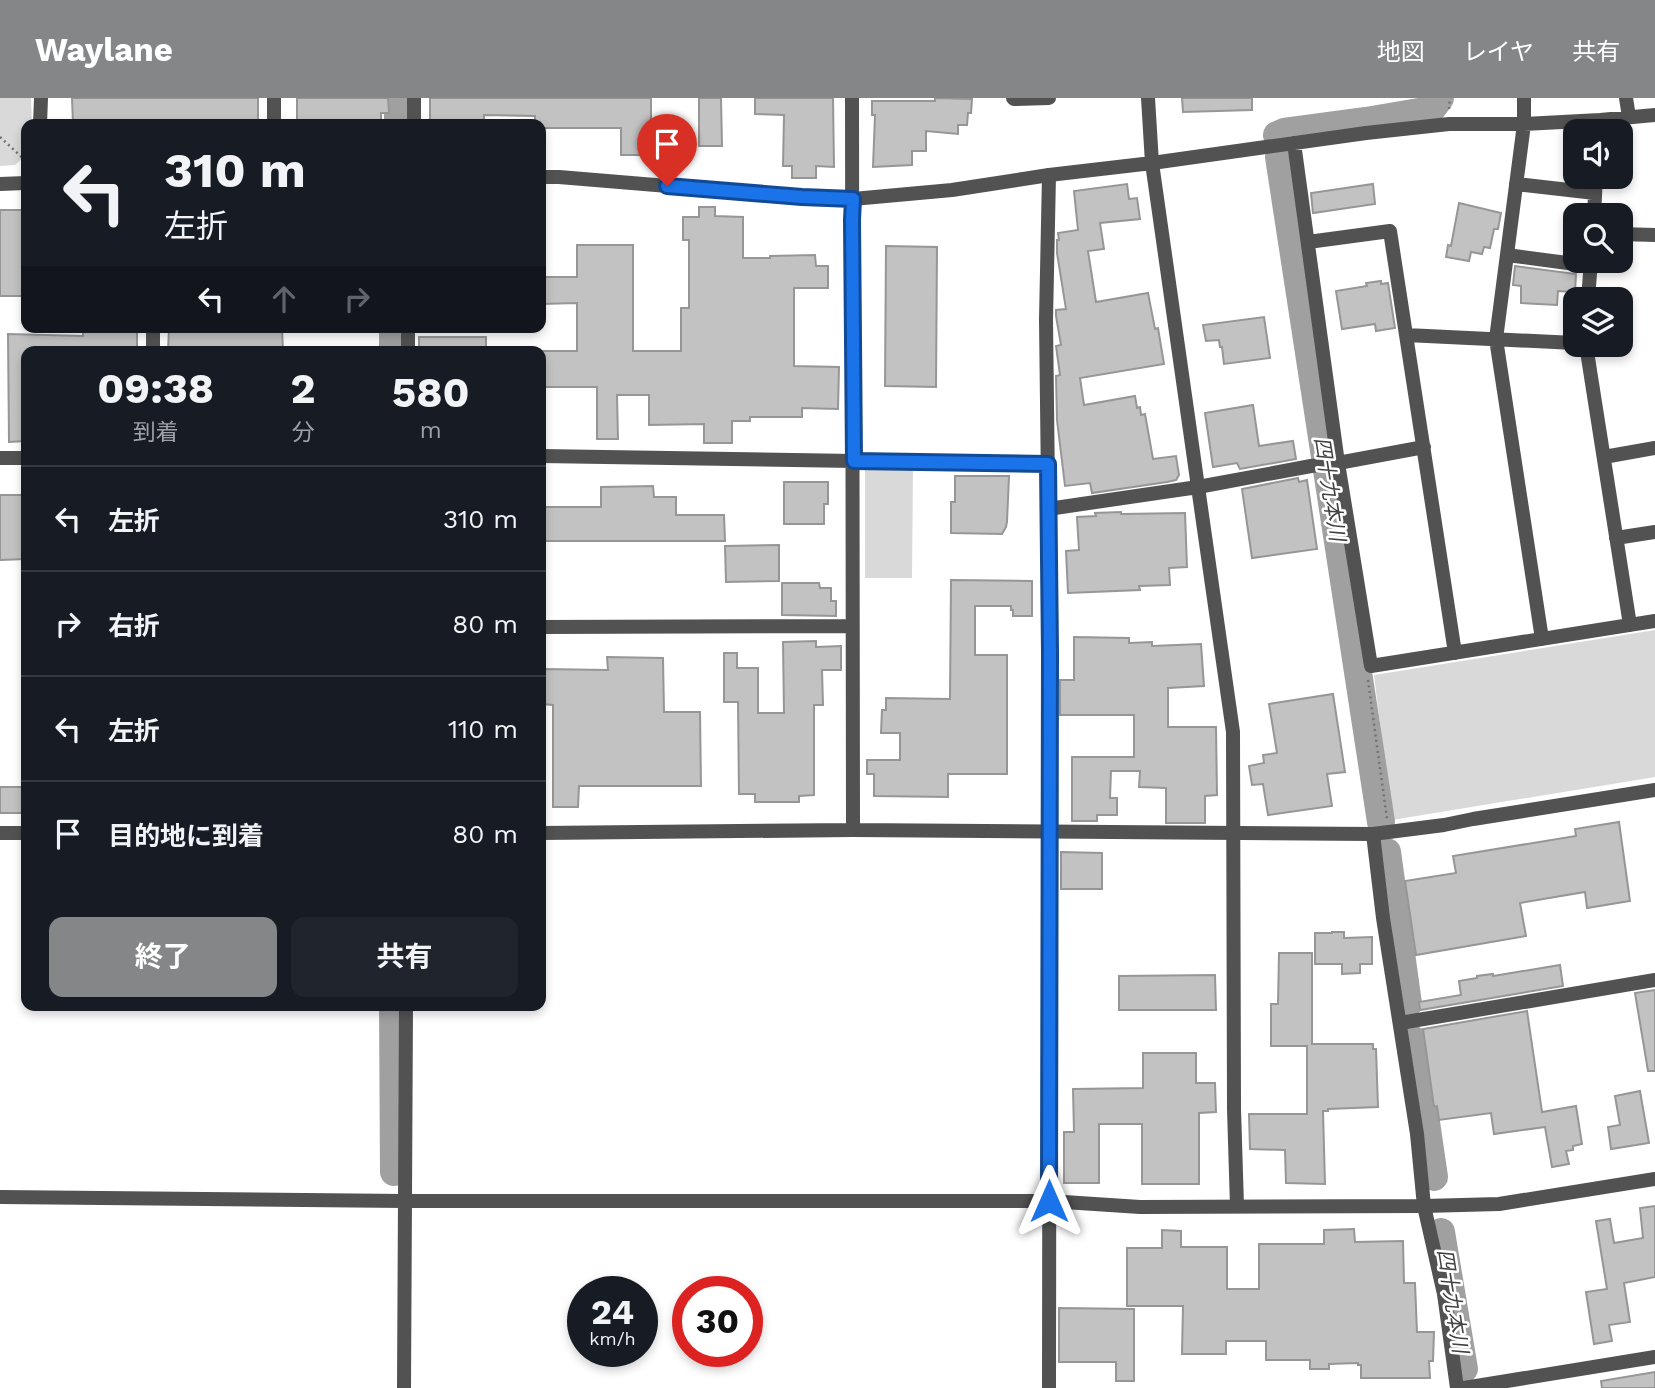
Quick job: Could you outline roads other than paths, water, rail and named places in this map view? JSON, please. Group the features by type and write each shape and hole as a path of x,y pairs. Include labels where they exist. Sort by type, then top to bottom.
{"street":[{"path":"40,119 41,98"},
{"path":"274,98 274,119"},
{"path":"414,98 414,119"},
{"path":"852,98 853,830"},
{"path":"1013,98 1049,98"},
{"path":"1148,98 1152,163 1233,732 1237,1206"},
{"path":"1524,98 1524,124 1496,339 1542,639"},
{"path":"1626,98 1629,117"},
{"path":"1622,119 1655,115"},
{"path":"546,177 853,199 952,190 1049,175 1449,124 1563,125"},
{"path":"1294,143 1338,463 1371,666 1655,621"},
{"path":"1049,175 1046,320 1050,653 1049,1388"},
{"path":"0,184 21,183"},
{"path":"1516,184 1595,193"},
{"path":"1595,189 1595,203"},
{"path":"1307,242 1391,231 1455,653"},
{"path":"1633,234 1655,235"},
{"path":"1507,255 1563,260"},
{"path":"1406,335 1563,342"},
{"path":"1588,357 1630,625"},
{"path":"1048,509 1198,487 1423,447"},
{"path":"1604,457 1655,448"},
{"path":"546,456 1048,464"},
{"path":"0,458 21,458"},
{"path":"1616,538 1655,532"},
{"path":"546,627 852,626"},
{"path":"546,833 853,830 1373,834 1655,790"},
{"path":"0,833 21,833"},
{"path":"1373,834 1383,918 1417,1134 1424,1206 1444,1294 1457,1388"},
{"path":"1400,1023 1655,980"},
{"path":"404,1388 406,1011"},
{"path":"0,1197 404,1201 1049,1201 1140,1207 1424,1206 1499,1204 1655,1179"},
{"path":"1464,1388 1655,1357"}],"waterway":[{"path":"398,98 398,119"},
{"name":"四十九本川","path":"1277,135 1431,110 1440,98"},
{"name":"四十九本川","path":"1279,157 1381,822"},
{"path":"393,333 393,346"},
{"name":"四十九本川","path":"1387,852 1408,1004"},
{"path":"393,1011 394,1172"},
{"name":"四十九本川","path":"1414,1040 1434,1177"},
{"name":"四十九本川","path":"1441,1232 1464,1369"}]}
